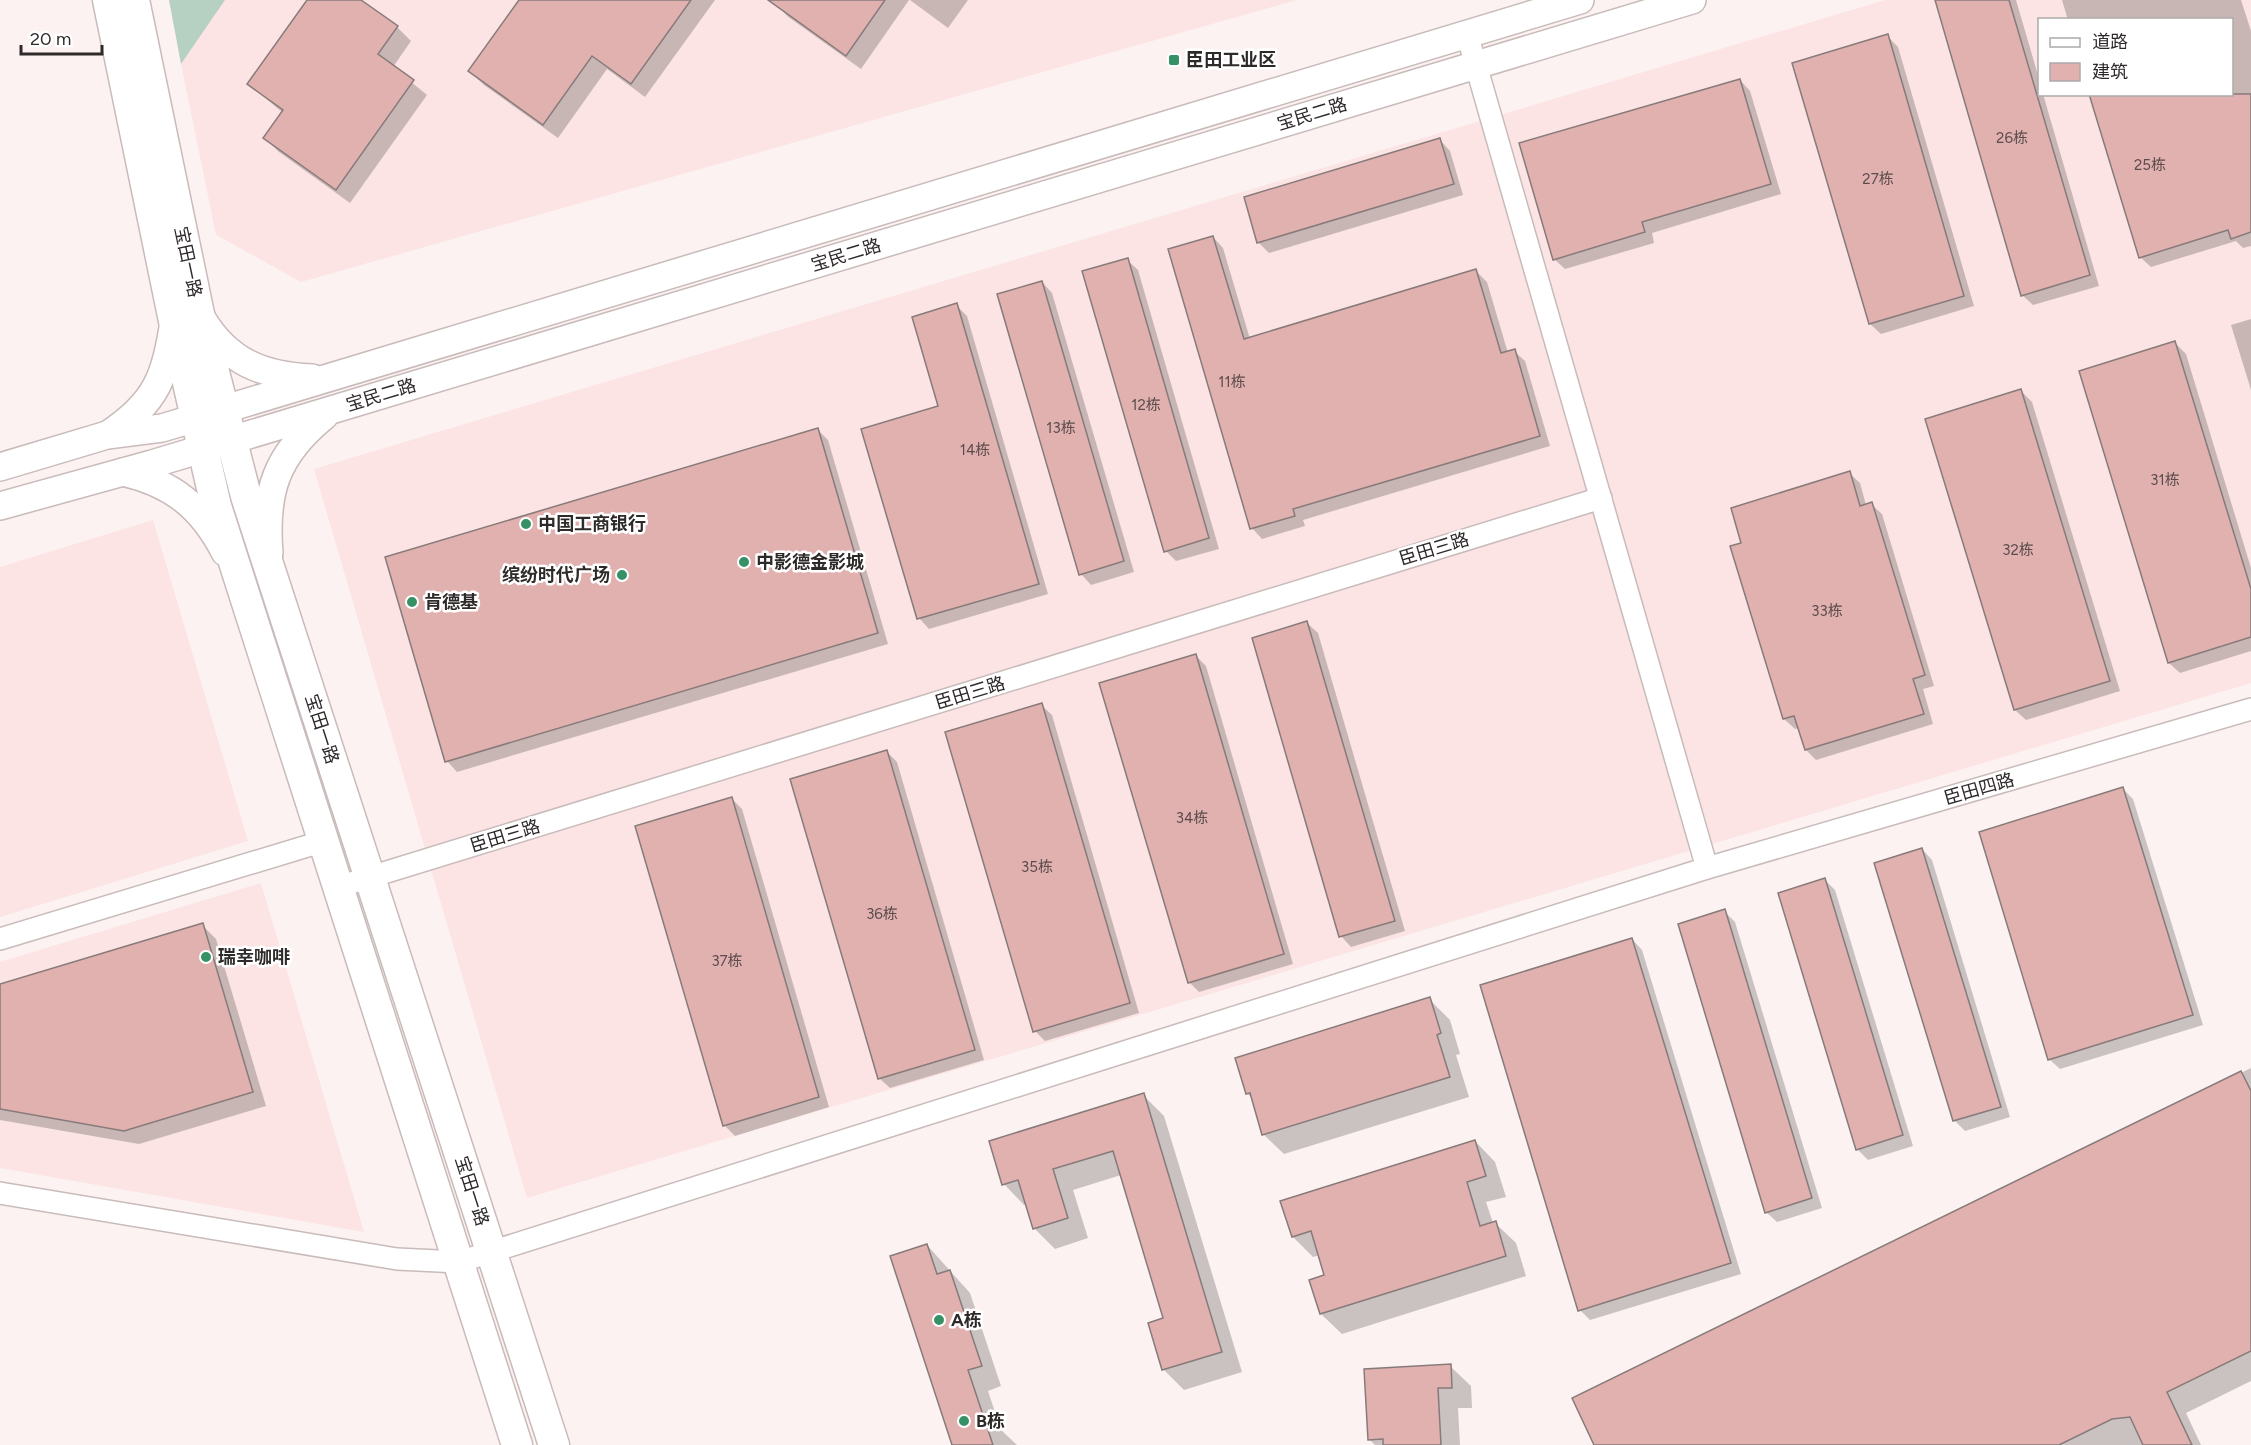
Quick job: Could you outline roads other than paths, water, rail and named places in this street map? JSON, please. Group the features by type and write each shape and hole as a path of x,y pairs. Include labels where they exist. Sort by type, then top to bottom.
{"main road":[{"name":"宝田一路","path":"108,0 217,444 270,569 554,1445"},
{"name":"宝田一路","path":"134,0 186,317"},
{"name":"宝田一路","path":"217,444 216,506 517,1445"}],"street":[{"name":"宝民二路","path":"0,467 107,435 162,428 1580,0"},
{"name":"宝民二路","path":"0,506 217,444 1692,0"},
{"path":"1467,34 1707,868"},
{"path":"107,435 134,418 153,395 170,347 186,317 252,368 300,378 325,378"},
{"path":"508,323 517,354"},
{"path":"270,569 267,530 269,501 279,465 294,443 330,410"},
{"path":"119,472 158,482 178,492 221,544 239,579"},
{"name":"臣田三路","path":"338,887 1601,498"},
{"name":"臣田四路","path":"459,1262 1707,868 2251,709"},
{"path":"0,939 324,841"},
{"path":"0,1193 386,1257 459,1262"}],"place":[{"name":"臣田工业区","path":"1174,60"},
{"name":"中国工商银行","path":"526,524"},
{"name":"中影德金影城","path":"744,562"},
{"name":"缤纷时代广场","path":"622,575"},
{"name":"肯德基","path":"412,602"},
{"name":"瑞幸咖啡","path":"206,957"},
{"name":"A栋","path":"939,1320"},
{"name":"B栋","path":"964,1421"}]}
